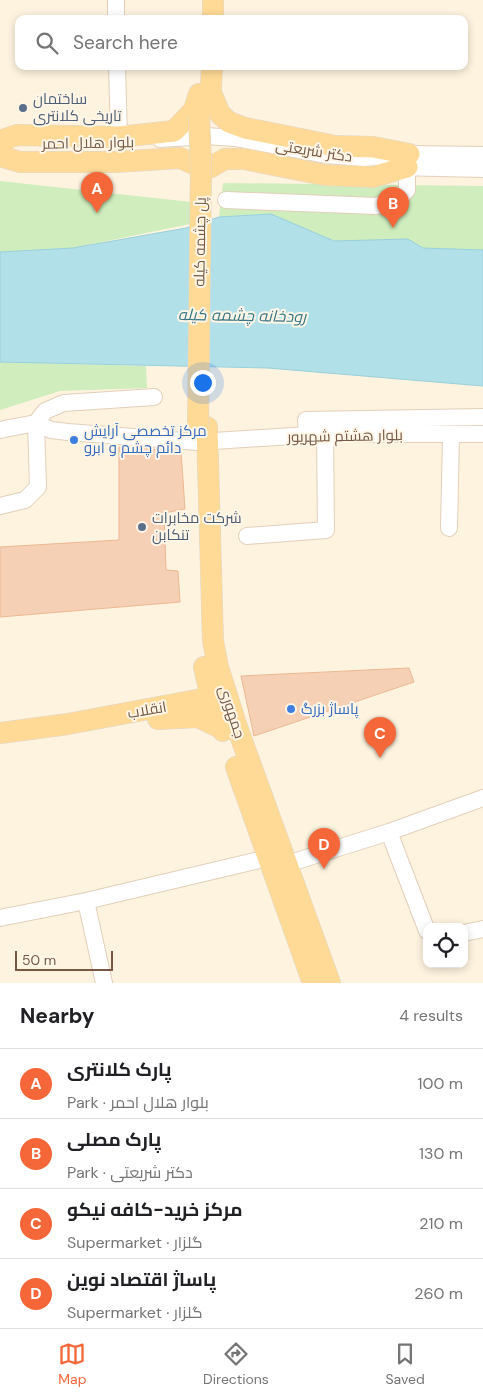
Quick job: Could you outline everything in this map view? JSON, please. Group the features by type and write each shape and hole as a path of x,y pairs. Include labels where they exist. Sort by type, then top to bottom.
{"main road":[{"path":"200,0 200,15"},
{"path":"213,0 213,15"},
{"path":"199,70 205,130"},
{"path":"205,130 212,70"},
{"path":"0,142 17,135 119,137 174,131 186,121 194,110 225,159 244,159 325,175 373,177 408,161"},
{"path":"0,155 20,162 114,162 180,158 220,114 230,122 245,128 335,146 373,147 408,161"},
{"name":"پل چشمه کیله","path":"203,435 205,130"},
{"name":"جمهوری","path":"203,435 201,637 204,669 219,696 278,861 313,983"},
{"name":"جمهوری","path":"219,696 223,729 330,983"},
{"name":"انقلاب","path":"0,733 68,724 219,696"},
{"name":"انقلاب","path":"68,724 198,717 223,729"}],"street":[{"path":"116,0 116,15"},
{"path":"117,70 119,137"},
{"name":"بلوار هلال احمر","path":"0,142 123,145 205,130"},
{"name":"دکتر شریعتی","path":"205,130 235,138 326,155 483,169"},
{"name":"دکتر شریعتی","path":"408,161 483,155"},
{"path":"226,200 376,206 398,200 408,190 408,161"},
{"path":"0,506 25,500 38,487 36,423 45,411 64,403 154,397"},
{"name":"بلوار هشتم شهریور","path":"36,423 60,431 203,435 483,417"},
{"path":"0,430 36,423"},
{"name":"بلوار هشتم شهریور","path":"306,428 325,434 483,434"},
{"path":"247,536 326,530 325,434"},
{"path":"449,528 451,435"},
{"path":"0,918 86,902 278,861 389,832 483,798"},
{"path":"389,832 424,923"},
{"path":"86,902 104,983"},
{"path":"468,932 483,929"}],"green space":[{"path":"0,181 191,202 195,223 73,248 0,252"},
{"path":"223,183 483,186 483,250 423,248 408,239 334,241 271,214 219,217"},
{"path":"0,362 146,366 147,388 60,391 0,410"}],"water":[{"name":"رودخانه چشمه کیله","path":"271,214 334,241 408,239 423,248 483,250 483,386 268,368 0,362 0,252 73,248 186,228 219,217"}],"building":[{"name":"شرکت مخابرات تنکابن","path":"119,447 181,451 185,509 164,513 166,570 178,571 180,602 0,617 0,547 119,540"},
{"name":"پاساژ بزرگ","path":"409,668 414,682 254,736 241,676"}],"place":[{"name":"ساختمان تاریخی کلانتری","path":"23,108"},
{"name":"پارک کلانتری","path":"97,213"},
{"name":"پارک مصلی","path":"393,228"},
{"name":"مرکز تخصصی آرایش دائم چشم و ابرو","path":"74,440"},
{"name":"شرکت مخابرات تنکابن","path":"142,527"},
{"name":"پاساژ بزرگ","path":"291,709"},
{"name":"مرکز خرید-کافه نیکو","path":"380,758"},
{"name":"پاساژ اقتصاد نوین","path":"324,869"}]}
